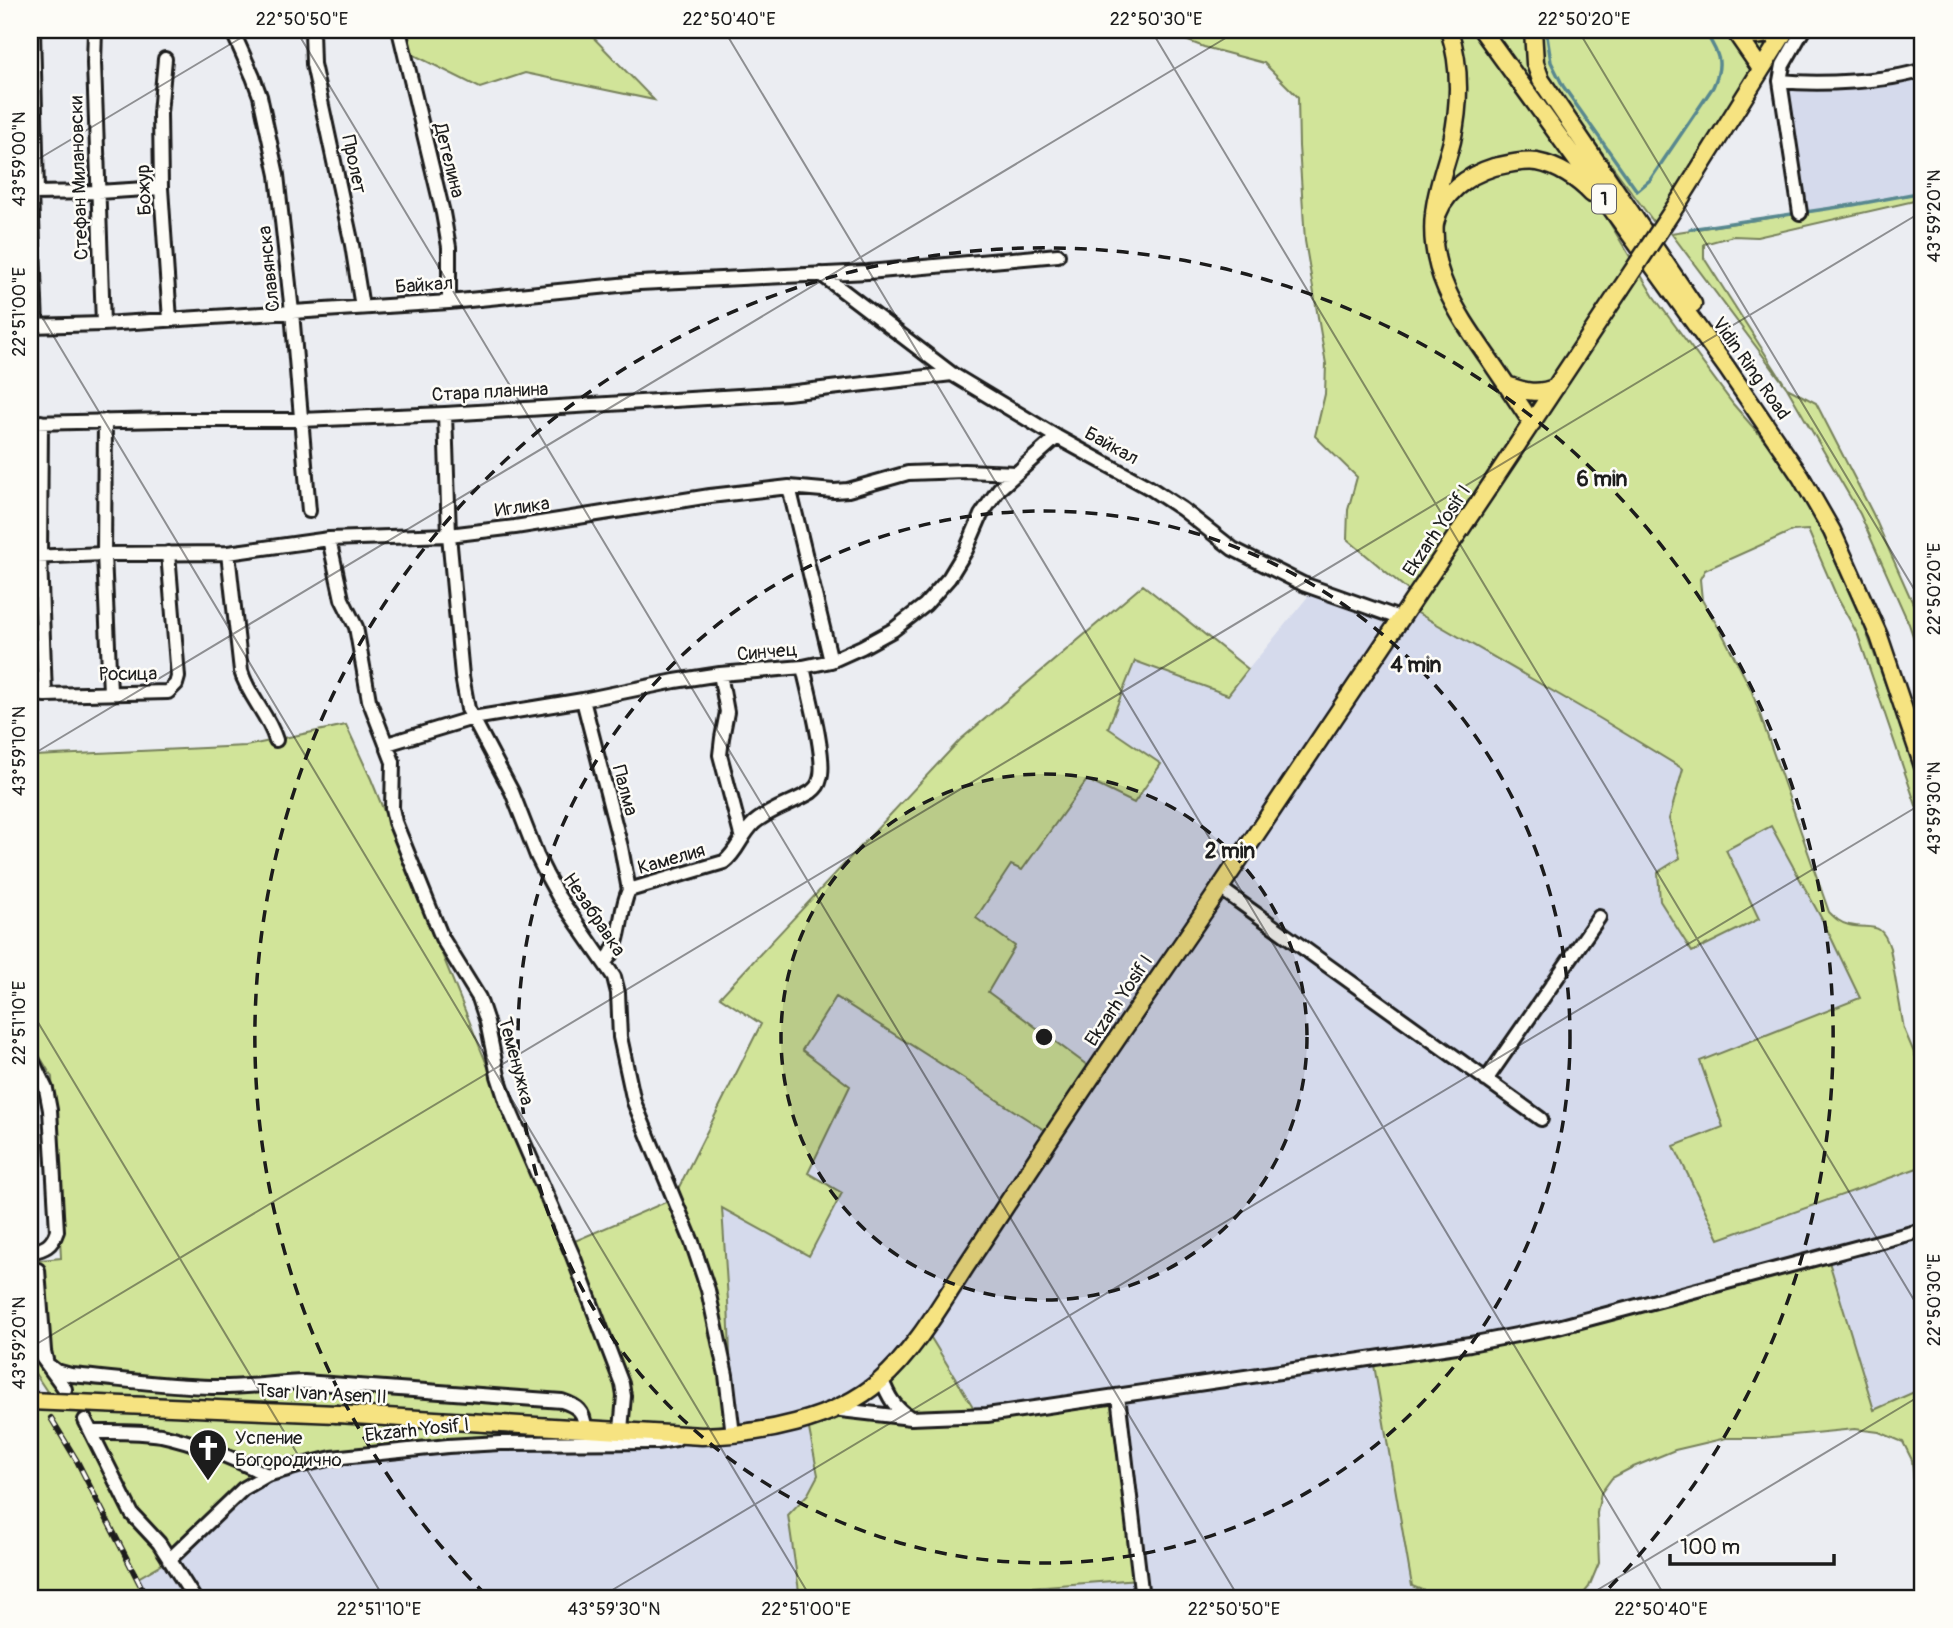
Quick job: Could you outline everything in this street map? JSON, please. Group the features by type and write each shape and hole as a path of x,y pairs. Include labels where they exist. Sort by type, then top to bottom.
{"main road":[{"path":"1435,240 1434,214 1452,139 1459,95 1458,70 1449,30"},
{"name":"Vidin Ring Road","path":"1482,30 1727,368 1775,437 1832,531 1879,636 1923,766"},
{"path":"1533,30 1535,63 1541,80 1753,391 1775,437"},
{"path":"1735,31 1761,37 1784,30"},
{"name":"Ekzarh Yosif I","path":"617,1430 702,1436 733,1435 784,1426 858,1397 882,1380 906,1352 944,1300 1095,1071 1494,482 1681,198 1784,30"},
{"path":"1735,31 1761,69"},
{"path":"1532,422 1457,313 1445,289 1438,266 1435,240 1434,224 1442,205 1456,187 1477,173 1508,163 1536,162 1562,171 1594,195 1703,347 1727,368"},
{"path":"1507,385 1535,393 1556,387"},
{"name":"Tsar Ivan Asen II","path":"30,1401 337,1414 617,1430"}],"street":[{"path":"33,30 33,326"},
{"name":"Стефан Милановски","path":"95,30 103,324"},
{"name":"Славянска","path":"232,30 253,77 270,136 277,175 309,511"},
{"name":"Пролет","path":"312,30 313,64 352,245 362,307"},
{"name":"Детелина","path":"399,30 443,212 449,247 449,302"},
{"path":"1800,213 1780,80 1783,65 1803,30"},
{"name":"Божур","path":"165,59 160,113 161,188 170,320"},
{"path":"1780,80 1821,83 1868,80 1923,71"},
{"path":"33,193 161,188"},
{"name":"Байкал","path":"33,326 449,302 639,282 821,274 1058,255"},
{"name":"Байкал","path":"821,274 952,374 1057,437 1150,488 1233,549 1303,584 1402,619"},
{"name":"Стара планина","path":"35,422 300,420 444,414 787,393 952,374"},
{"name":"Незабравка","path":"444,414 449,535 465,697 473,718 512,792 546,874 558,896 614,977 618,993 620,1037 634,1102 692,1242 708,1290 726,1375 733,1435"},
{"path":"105,421 104,554 110,692"},
{"path":"35,422 35,557 45,695"},
{"name":"Синчец","path":"387,744 473,718 720,674 803,667 831,661 862,647 893,630 925,605 948,579 981,515 999,489 1057,437"},
{"name":"Иглика","path":"35,557 228,553 329,539 449,535 710,496 789,487 849,490 908,473 1016,473"},
{"path":"789,487 831,661"},
{"path":"329,539 342,599 356,626 369,700 387,744"},
{"name":"Росица","path":"30,693 45,695 168,692 176,684 178,677 168,553"},
{"path":"228,553 244,683 264,712 276,740"},
{"name":"Камелия","path":"605,962 615,947 624,901 629,890 724,862 733,856 746,832 755,822 813,791 820,782 820,752 803,667"},
{"path":"720,674 727,712 720,755 742,839"},
{"name":"Палма","path":"583,700 621,847 629,890"},
{"name":"Теменужка","path":"387,744 393,762 392,808 395,822 442,938 479,998 507,1104 573,1256 622,1384 624,1396 617,1430"},
{"path":"1220,888 1541,1119"},
{"path":"1486,1080 1599,917"},
{"path":"30,1056 46,1089 50,1110 57,1231 54,1241 48,1246 30,1252"},
{"path":"832,1409 911,1418 987,1415 1470,1344 1558,1328 1923,1230"},
{"path":"38,1270 44,1351 47,1364 56,1371 71,1375 212,1388 304,1382 562,1401 582,1411 585,1428"},
{"path":"30,1341 65,1389"},
{"path":"882,1380 898,1409 911,1418"},
{"path":"1118,1396 1142,1598"},
{"path":"444,1420 448,1446"},
{"path":"194,1598 159,1543 132,1514 88,1426 160,1435 222,1453 267,1475"},
{"name":"Ekzarh Yosif I","path":"169,1560 243,1489 267,1475 332,1458 448,1446 657,1442 702,1436"}],"shaded area":[{"path":"1917,73 1923,90 1923,192 1800,213 1780,81"},
{"path":"1315,588 1401,619 1409,608 1684,769 1669,819 1680,858 1726,850 1771,826 1825,925 1860,999 1700,1061 1723,1127 1674,1146 1826,1202 1923,1166 1923,1388 1874,1411 1827,1255 1412,1586 1442,1598 881,1598 1139,1579 978,1415 894,1367 807,1419 818,1475 808,1494 788,1516 800,1598 143,1598 146,1596 137,1578 169,1560 243,1489 728,1301 722,1207 809,1256 842,1193 808,1173 850,1086 802,1050 837,997 1052,1135 1095,1071 988,992 976,918 1011,865 1023,870 1087,780 1160,764 1108,728 1135,661 1228,694"}],"green space":[{"path":"399,30 586,30 654,100 525,73 480,88 404,50"},
{"path":"1159,30 1786,30 1656,225 1572,112 1552,126 1654,297 1733,404 1778,456 1818,523 1864,626 1894,708 1923,794 1923,826 1858,635 1837,597 1808,530 1792,531 1705,570 1700,579 1702,600 1751,689 1829,912 1846,924 1875,928 1887,939 1904,1029 1923,1074 1923,1166 1719,1239 1674,1146 1723,1127 1700,1061 1860,998 1825,925 1771,826 1726,850 1759,919 1692,952 1660,901 1658,872 1680,858 1669,819 1683,769 1409,608 1416,597 1347,539 1348,510 1357,477 1315,436 1325,394 1326,364 1305,241 1298,97 1264,63 1204,47"},
{"path":"1923,192 1923,199 1757,237 1733,236 1704,244 1704,258 1787,388 1671,233"},
{"path":"1787,388 1816,403 1873,514 1923,626 1923,666 1909,624 1860,514"},
{"path":"1143,585 1248,669 1228,695 1135,661 1108,728 1161,764 1134,803 1087,780 1022,870 1011,865 976,918 1015,946 988,992 1095,1071 1052,1135 836,997 802,1050 850,1086 808,1173 842,1193 809,1256 722,1208 733,1435 354,1456 267,1475 169,1560 138,1578 146,1596 143,1598 30,1598 30,1396 54,1402 30,1366 30,1261 61,1258 52,1077 30,1040 30,759 34,756 246,746 346,725 371,779 561,1247 673,1199 761,1024 720,997 960,740"},
{"path":"1827,1255 1874,1410 1923,1388 1923,1554 1918,1532 1912,1460 1903,1442 1879,1432 1855,1429 1762,1438 1726,1438 1675,1450 1612,1478 1601,1493 1597,1513 1599,1563 1589,1587 1580,1598 1442,1598 1412,1586 1373,1359 1470,1344"},
{"path":"925,1328 978,1415 1118,1396 1139,1579 881,1598 800,1598 788,1515 808,1494 818,1475 807,1419 832,1409 910,1418 882,1380"}],"waterway":[{"path":"1546,30 1551,62 1563,86 1637,191 1650,180 1717,78 1718,57 1704,30"},
{"path":"1690,229 1923,192"}],"railway":[{"path":"30,1382 33,1388"},
{"path":"51,1418 77,1461 147,1598"}],"place":[{"name":"Успение Богородично","path":"208,1482"}]}
